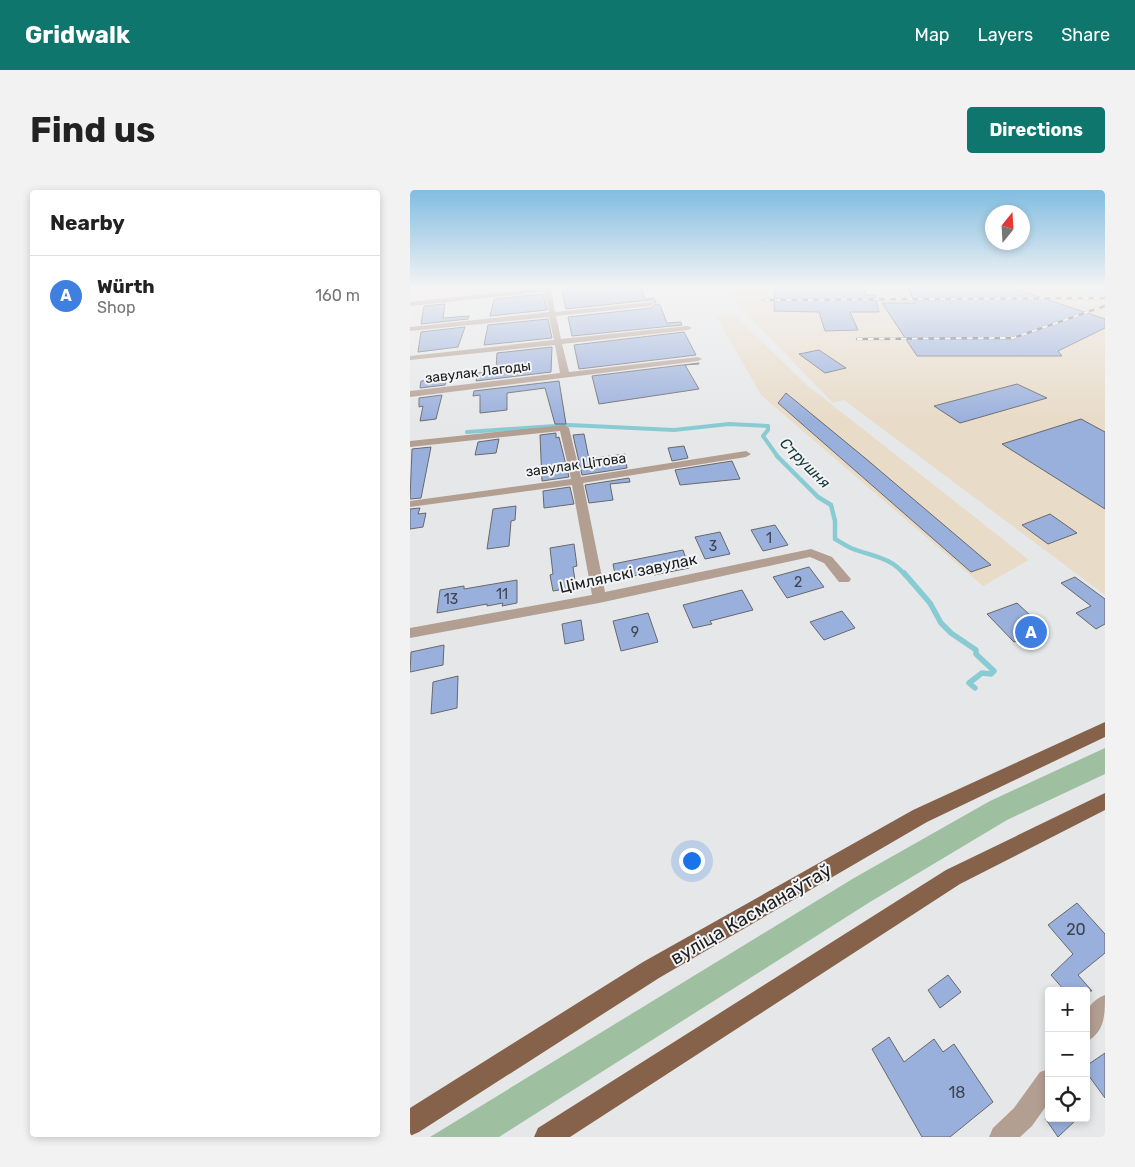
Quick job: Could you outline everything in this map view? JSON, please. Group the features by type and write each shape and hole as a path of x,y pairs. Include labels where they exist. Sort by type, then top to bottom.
{"main road":[{"name":"вуліца Касманаўтаў","path":"410,1123 651,970 920,816 1105,729"},
{"path":"547,1137 953,877 1105,801"}],"street":[{"path":"556,332 565,375"},
{"path":"410,358 649,332"},
{"name":"завулак Лагоды","path":"410,394 698,359"},
{"path":"410,444 564,428 577,481 599,598"},
{"name":"завулак Цітова","path":"410,504 577,481 746,454"},
{"name":"Цімлянскі завулак","path":"410,632 599,598 810,553 828,560 844,579"},
{"path":"1090,1025 1105,1006"},
{"path":"1002,1137 1023,1117 1045,1087"}],"shaded area":[{"path":"725,332 752,332 807,385 1029,560 983,586 761,395"},
{"path":"765,332 1105,332 1105,595 844,400 833,403"}],"green space":[{"path":"1105,748 1105,774 1007,820 870,902 499,1137 430,1137 854,878 990,801"}],"building":[{"path":"421,332 463,332 458,347 418,352"},
{"path":"487,332 551,332 552,338 484,345"},
{"path":"571,332 610,332 572,336"},
{"path":"684,332 696,355 579,369 574,345"},
{"path":"901,332 1096,332 1058,351 1062,356 917,356"},
{"path":"552,347 551,372 476,381 478,373 496,371 497,353"},
{"path":"819,350 846,368 825,373 799,354"},
{"path":"699,363 685,365 699,389 599,404 592,376"},
{"path":"447,379 445,385 420,388 421,381"},
{"path":"559,381 566,424 555,424 545,388 507,393 507,410 480,413 480,395 473,396 474,391"},
{"path":"1017,384 1047,398 960,423 934,406"},
{"path":"786,393 991,565 971,572 778,403"},
{"path":"442,395 436,419 420,421 423,406 419,407 419,398"},
{"path":"1081,419 1105,432 1105,509 1002,444"},
{"path":"556,433 556,438 559,437 569,477 542,481 540,435"},
{"path":"584,434 589,459 625,454 627,468 582,475 573,435"},
{"path":"499,439 496,453 475,455 478,442"},
{"path":"684,446 688,458 672,461 668,448"},
{"path":"431,447 421,498 410,499 412,449"},
{"path":"732,461 740,479 680,485 675,470"},
{"path":"629,478 630,482 610,484 613,500 589,503 585,485"},
{"path":"570,487 574,504 544,508 543,491"},
{"path":"516,506 515,520 511,521 509,546 487,549 493,509"},
{"path":"420,508 418,514 426,513 423,527 410,529 410,509"},
{"path":"1050,514 1077,533 1048,544 1022,525"},
{"path":"775,525 788,545 763,551 751,530"},
{"path":"720,532 730,554 705,559 695,537"},
{"path":"574,544 577,566 573,567 576,587 553,591 550,575 553,574 550,548"},
{"path":"683,550 689,568 654,575 653,572 616,579 613,564"},
{"path":"809,567 824,587 787,598 773,577"},
{"path":"1075,577 1105,599 1105,624 1096,629 1076,613 1091,606 1061,583"},
{"path":"517,580 517,603 502,606 503,603 487,606 487,604 437,613 440,590 464,586 464,589"},
{"path":"742,590 753,610 710,621 712,624 693,628 683,605"},
{"path":"1017,603 1046,630 1014,642 987,614"},
{"path":"842,611 855,628 824,640 810,622"},
{"path":"648,613 658,642 621,651 613,621"},
{"path":"581,620 584,640 565,644 562,624"},
{"path":"444,645 443,665 410,672 411,652"},
{"path":"458,676 457,708 431,714 433,682"},
{"path":"1077,903 1105,934 1105,953 1078,975 1088,987 1062,987 1051,975 1073,954 1048,925"},
{"path":"948,975 961,992 940,1008 928,990"},
{"path":"889,1037 904,1062 934,1039 943,1052 954,1044 993,1102 950,1137 922,1137 872,1049"},
{"path":"1105,1053 1105,1098 1090,1077 1090,1063"},
{"path":"1048,1122 1074,1122 1058,1137"}],"waterway":[{"name":"Струшня","path":"467,432 569,425 674,430 729,424 768,426 768,430 763,436 778,457"},
{"name":"Струшня","path":"778,457 818,497 831,505 835,521 835,539 848,547 889,561 905,575"},
{"name":"Струшня","path":"904,573 930,603 941,623 951,633 976,650 976,654 994,671 991,674 982,673 969,683 975,688"}],"railway":[{"path":"857,339 1013,338 1030,332"}],"place":[{"name":"Würth","path":"1031,632"}]}
